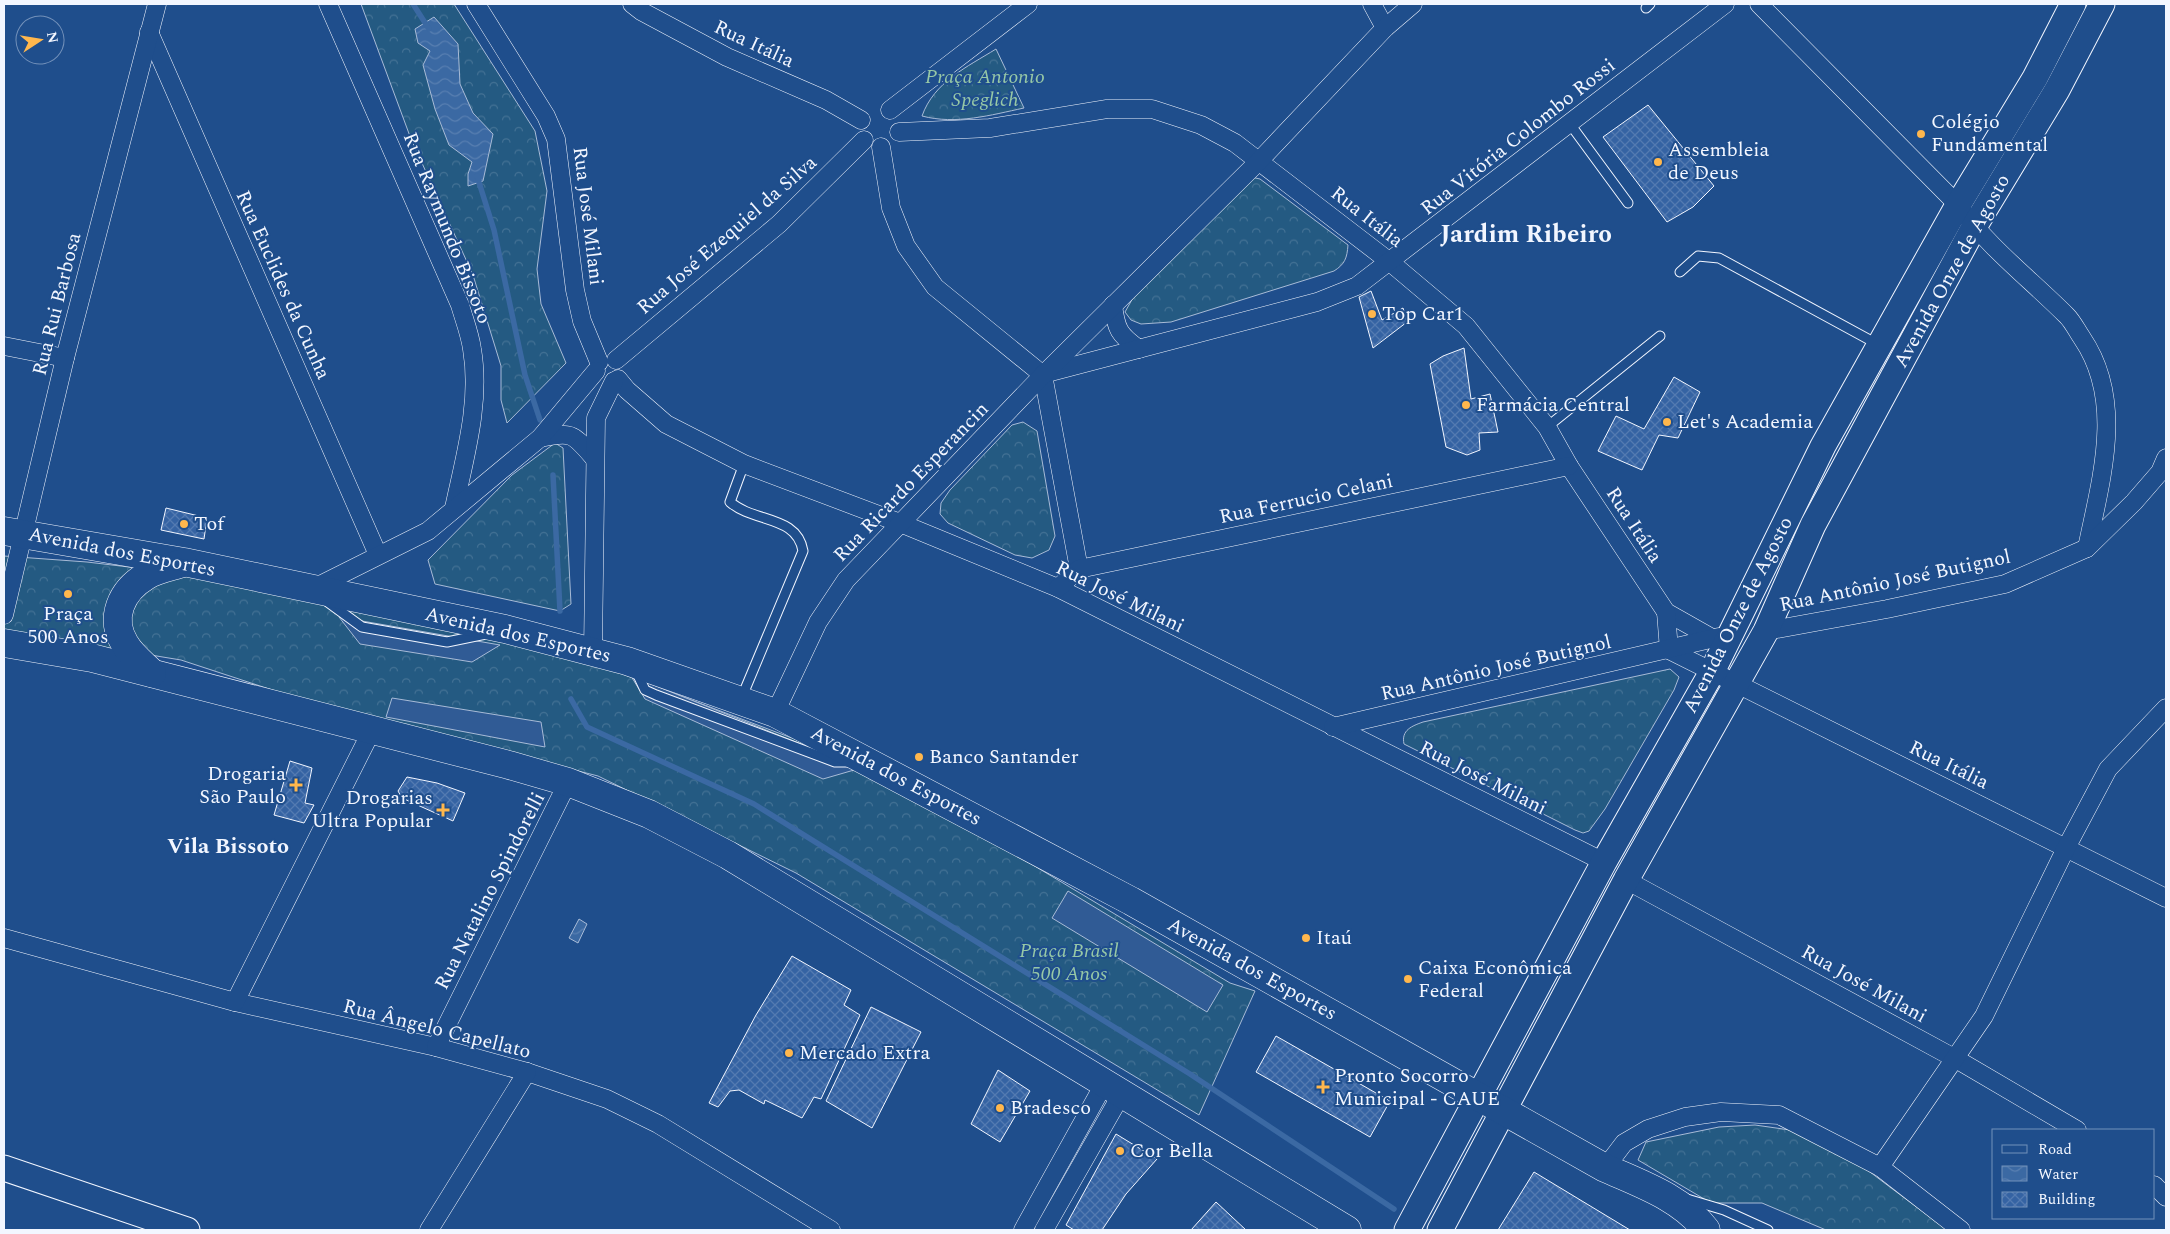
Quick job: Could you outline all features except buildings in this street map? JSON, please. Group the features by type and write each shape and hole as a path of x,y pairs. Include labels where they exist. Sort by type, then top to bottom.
{"main road":[{"name":"Avenida Onze de Agosto","path":"1440,1230 1492,1103 1604,862 1712,672 1722,636 1823,446 1958,205 2035,78 2073,4"},
{"name":"Avenida Onze de Agosto","path":"1407,1230 1492,1103 1626,880 1766,631 1813,524 1974,227 2057,90 2102,4"},
{"name":"Avenida dos Esportes","path":"13,532 184,562 506,629 593,650 775,713 1131,900 1231,959 1492,1103 1605,1168 1664,1195 1694,1215 1706,1230"},
{"path":"152,673 126,645 118,627 118,608 129,589 147,575 184,562"},
{"path":"4,643 92,658 372,730 568,782 649,814 728,855 928,974 1113,1089 1347,1230"},
{"path":"4,1168 187,1230"}],"street":[{"name":"Rua Rui Barbosa","path":"4,616 13,532 64,358 148,32 157,4"},
{"name":"Rua Raymundo Bissoto","path":"328,4 460,305 472,349 475,397 470,438 454,508"},
{"name":"Rua José Milani","path":"476,4 546,116 556,139 575,290 582,320 604,364 621,371 616,380 666,424 744,464 900,523 1058,588 1604,862"},
{"name":"Rua Itália","path":"632,4 727,57 826,100 861,120"},
{"path":"890,110 1028,4"},
{"path":"1372,4 1385,28"},
{"name":"Rua Ricardo Esperancin","path":"775,713 818,622 846,580 1042,374 1259,161 1385,28 1413,4"},
{"name":"Rua Vitória Colombo Rossi","path":"1042,374 1318,302 1357,286 1725,4"},
{"path":"1759,4 1958,205 1974,227 2069,318 2093,355 2106,401 2106,459 2087,548"},
{"name":"Rua Euclides da Cunha","path":"148,32 378,554"},
{"path":"883,107 890,110 898,120 899,132 893,142 881,147 875,147 864,140 860,127 861,120 870,110 883,107"},
{"name":"Rua Itália","path":"899,132 990,128 1107,109 1152,109 1201,125 1235,143 1390,262 1466,326 1547,427 1569,466 1666,612"},
{"name":"Rua José Ezequiel da Silva","path":"312,589 378,554 428,531 540,438 604,364 779,224 864,140"},
{"path":"881,147 891,208 906,246 912,255 935,287 1042,374 1079,569 1058,588"},
{"path":"1113,305 1115,323 1122,338 1139,349"},
{"path":"4,346 64,358"},
{"path":"593,650 596,418 616,380"},
{"path":"540,438 568,434 578,439 594,458"},
{"name":"Rua Antônio José Butignol","path":"1766,631 1887,609 2005,584 2087,548 2134,502 2160,472 2166,458"},
{"name":"Rua Ferrucio Celani","path":"1079,569 1569,466"},
{"path":"1669,650 1666,612 1722,636"},
{"name":"Rua Antônio José Butignol","path":"1332,727 1669,650 1722,636"},
{"name":"Rua Itália","path":"1669,650 2166,898"},
{"path":"1880,1167 1984,1016 2066,848 2108,769 2166,708"},
{"path":"235,1002 372,730"},
{"name":"Rua Natalino Spindorelli","path":"436,1047 568,782"},
{"name":"Rua José Milani","path":"1626,880 1956,1058 2076,1129"},
{"name":"Rua Ângelo Capellato","path":"4,938 235,1002 436,1047 527,1072 607,1099 658,1124 831,1230"},
{"path":"429,1230 527,1072"},
{"path":"1023,1230 1113,1089"},
{"path":"1044,1230 1113,1089"},
{"path":"1605,1168 1624,1143 1648,1129 1685,1117 1721,1112 1779,1115 1880,1167 1961,1230"},
{"path":"2155,1186 2166,1197"}],"lane":[{"path":"1570,124 1628,203"},
{"path":"1680,272 1698,256 1719,258 1879,345"},
{"path":"1547,427 1660,336"},
{"path":"740,701 803,551 801,538 790,527 740,511 730,502 744,464"},
{"path":"633,664 646,690 656,695 835,762 868,761"},
{"path":"1664,1195 1682,1197 1724,1210 1763,1229"}],"green space":[{"path":"361,4 454,4 535,131 547,191 537,269 541,304 566,363 507,423 501,400 501,366 473,275 411,139"},
{"name":"Praça Antonio Speglich","path":"996,49 1024,108 961,119 935,119 922,116 927,104 943,85 963,69"},
{"path":"1251,177 1260,179 1348,245 1346,257 1341,266 1334,271 1171,322 1141,324 1131,320 1125,312 1134,296"},
{"path":"1023,422 1037,431 1055,536 1049,550 1032,558 1015,555 948,523 940,514 941,503 950,490 1012,425"},
{"path":"555,443 563,448 571,604 560,611 435,584 428,560 512,475"},
{"name":"Praça Brasil 500 Anos","path":"4,556 87,562 204,576 591,662 871,768 1230,983 1255,991 1199,1115 796,873 598,776 315,704 181,660 4,631"},
{"path":"1670,669 1679,677 1674,690 1605,809 1589,831 1583,833 1404,744 1404,735 1408,729 1423,722"},
{"path":"1755,1125 1790,1130 1858,1163 1947,1230 1826,1230 1762,1203 1711,1203 1638,1160 1646,1142 1719,1127"}],"shaded area":[{"path":"339,617 500,645 472,662 360,644"},
{"path":"631,676 861,768 823,779 645,699"},
{"path":"392,698 541,722 545,747 386,717"},
{"path":"1068,891 1223,985 1207,1012 1052,918"}],"water":[{"path":"434,17 458,44 460,84 473,113 493,134 483,181 468,186 468,174 472,162 449,145 435,109 423,65 430,51 418,43 415,29"},
{"path":"579,919 587,924 578,943 569,938"}],"waterway":[{"path":"413,4 429,29"},
{"path":"477,176 494,230 525,375 540,420"},
{"path":"553,475 560,611"},
{"path":"571,699 587,727 754,804 1190,1074 1394,1209"}],"place":[{"name":"Colégio Fundamental","path":"1921,134"},
{"name":"Assembleia de Deus","path":"1658,162"},
{"name":"Top Car1","path":"1372,314"},
{"name":"Farmácia Central","path":"1466,405"},
{"name":"Let's Academia","path":"1667,422"},
{"name":"Tof","path":"184,524"},
{"name":"Praça 500 Anos","path":"68,594"},
{"name":"Banco Santander","path":"919,757"},
{"name":"Drogaria São Paulo","path":"296,785"},
{"name":"Drogarias Ultra Popular","path":"443,810"},
{"name":"Itaú","path":"1306,938"},
{"name":"Caixa Econômica Federal","path":"1408,979"},
{"name":"Mercado Extra","path":"789,1053"},
{"name":"Pronto Socorro Municipal - CAUE","path":"1323,1087"},
{"name":"Bradesco","path":"1000,1108"},
{"name":"Cor Bella","path":"1120,1151"}],"district":[{"name":"Jardim Ribeiro","path":"1526,235"},
{"name":"Vila Bissoto","path":"228,846"}]}
